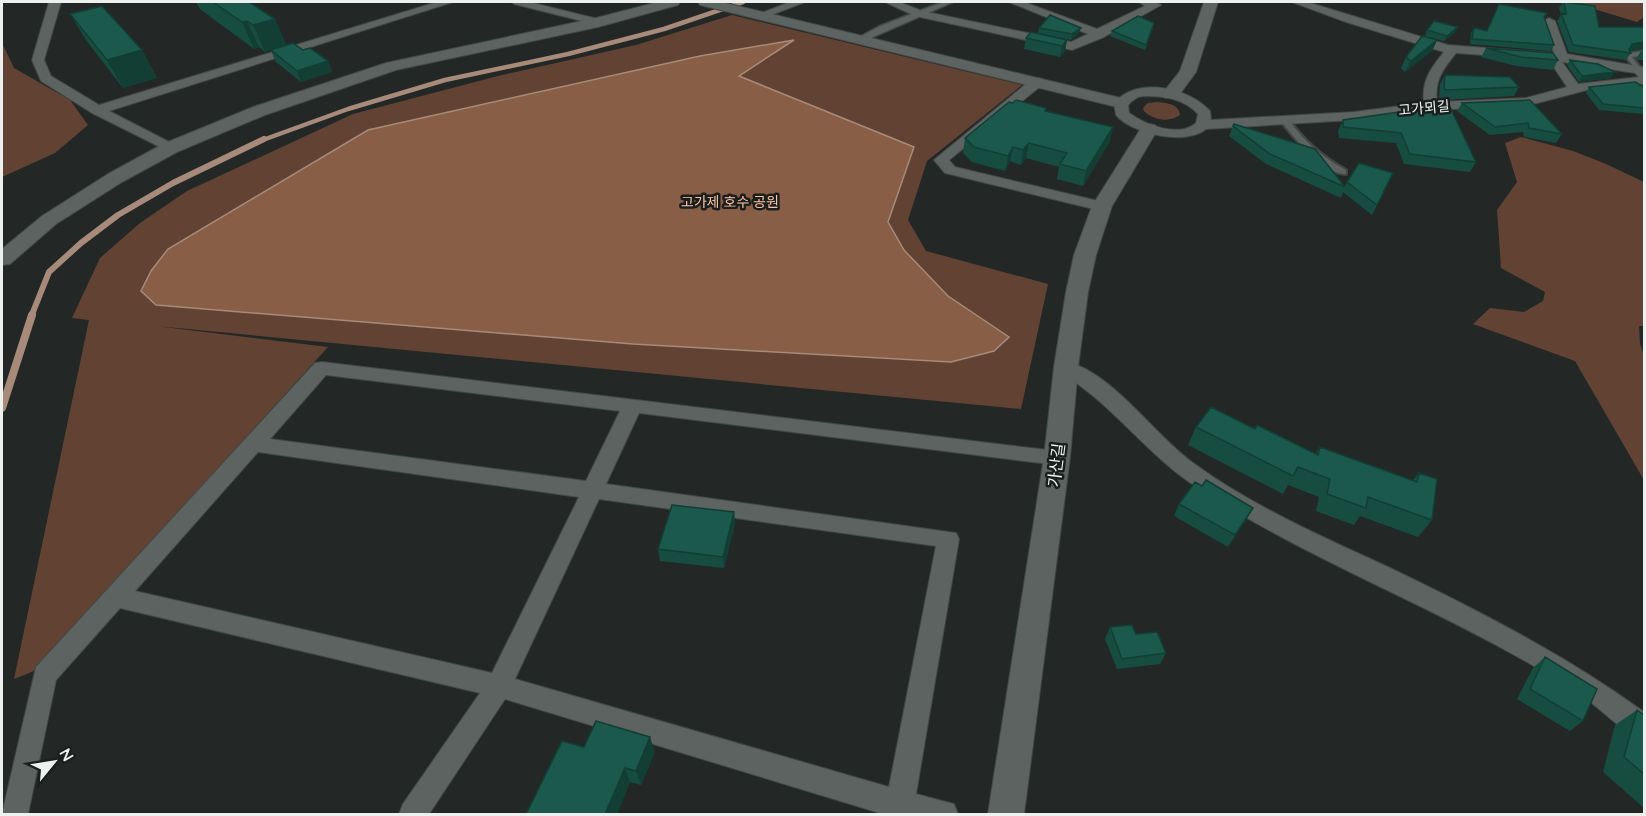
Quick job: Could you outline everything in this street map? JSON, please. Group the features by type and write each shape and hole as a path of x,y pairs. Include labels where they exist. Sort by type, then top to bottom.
{"street":[{"path":"55,2 38,60 46,78 97,110 170,148"},
{"path":"97,110 447,2"},
{"path":"518,2 598,22"},
{"path":"2,259 49,220 115,178 170,148 259,111 360,75 439,54 598,22 673,2"},
{"path":"705,2 1121,103 1134,94 1145,92 1170,94 1201,107 1206,120 1202,125"},
{"path":"758,14 799,2"},
{"path":"891,2 920,14 1072,46 1100,34 1152,3"},
{"path":"861,39 949,2"},
{"path":"1015,2 1100,34"},
{"path":"1170,94 1188,72 1211,2"},
{"path":"1298,2 1452,50 1557,57 1642,75"},
{"path":"1549,21 1557,57 1576,90"},
{"path":"1431,106 1429,94 1431,77 1452,50"},
{"name":"고가뫼길","path":"1149,129 1186,132 1202,125 1354,116 1431,106 1526,102 1586,86 1642,75"},
{"path":"1037,82 941,160 950,170 1102,206"},
{"path":"1121,103 1123,115 1149,129"},
{"name":"가산길","path":"1006,814 1057,457 1066,367 1081,273 1102,206 1149,129"},
{"path":"1066,367 1104,391 1173,458 1200,479 1237,501 1456,610 1553,662 1644,727"},
{"path":"14,814 45,675 322,368 1057,457"},
{"path":"413,814 499,686 633,405"},
{"path":"254,444 948,539 898,809"},
{"path":"115,597 499,686 898,809 944,814"}],"lane":[{"path":"1642,75 1629,57 1630,54 1644,53"},
{"path":"1285,121 1318,159 1343,172"}],"green space":[{"path":"1571,2 1644,2 1644,17 1637,22"},
{"name":"고가제 호수 공원","path":"732,15 1022,85 927,161 908,220 926,251 1048,284 1021,409 156,326 328,347 34,671 14,679 89,320 72,318 100,258 140,223 187,191 353,114 498,76 636,45"},
{"path":"2,43 14,68 70,100 88,125 55,153 2,177"},
{"path":"1158,102 1175,106 1180,115 1171,119 1161,119 1152,117 1144,111 1143,108 1148,103"},
{"path":"1521,137 1573,151 1644,182 1644,326 1639,326 1640,344 1644,355 1644,480 1575,361 1473,324 1490,308 1524,312 1543,301 1545,292 1501,268 1497,210 1517,182 1505,143"}],"shaded area":[{"name":"고가제 호수 공원","path":"794,40 739,76 914,147 888,222 904,250 948,296 1009,337 994,351 951,362 633,344 156,305 141,291 151,271 168,249 368,130 700,56"}],"building":[{"path":"213,2 249,2 275,19 253,25 247,21 242,22"},
{"path":"1564,2 1595,6 1599,27 1644,27 1644,42 1632,44 1629,50 1631,53 1573,45 1561,13 1566,14"},
{"path":"1499,4 1547,13 1544,17 1554,45 1472,39 1474,28 1487,31"},
{"path":"102,6 142,50 107,60 70,14"},
{"path":"1050,15 1081,28 1072,34 1039,28"},
{"path":"1138,16 1154,23 1146,45 1112,31"},
{"path":"1434,21 1458,27 1447,36 1427,30"},
{"path":"1031,32 1067,40 1062,46 1026,38"},
{"path":"1422,36 1437,40 1411,61 1406,57"},
{"path":"293,43 303,50 310,48 328,61 297,71 271,50"},
{"path":"1486,48 1553,53 1558,60 1521,57"},
{"path":"1570,60 1598,64 1615,72 1582,76"},
{"path":"1445,75 1510,77 1519,87 1446,90 1444,88"},
{"path":"1635,82 1644,87 1644,108 1603,104 1589,87"},
{"path":"1016,100 1046,108 1045,111 1113,127 1086,171 1060,164 1067,153 1029,143 1023,150 1013,147 1008,156 974,147 965,138 1009,102 1013,103"},
{"path":"1530,100 1562,134 1529,128 1528,123 1495,127 1462,103"},
{"path":"1449,105 1476,162 1410,154 1401,133 1343,127 1343,120"},
{"path":"1234,124 1315,149 1345,187 1270,154 1233,126"},
{"path":"1359,163 1393,173 1377,205 1347,182"},
{"path":"1211,407 1255,429 1257,425 1318,455 1320,447 1417,482 1419,473 1437,479 1432,520 1368,497 1366,508 1327,494 1330,479 1298,467 1293,476 1196,427"},
{"path":"1206,480 1253,508 1235,535 1179,504 1195,482 1202,486"},
{"path":"672,505 734,512 723,557 658,549"},
{"path":"1132,625 1136,634 1157,632 1166,653 1122,659 1110,627"},
{"path":"1545,657 1597,689 1583,721 1530,689"},
{"path":"1637,710 1644,715 1644,774 1624,757"},
{"path":"596,721 650,737 636,771 625,768 605,814 526,814 562,741 584,747"}],"waterway":[{"path":"260,141 348,109 445,80 568,54 664,29 743,2"},
{"path":"31,317 49,272 81,243 118,215 173,183 264,139"},
{"path":"2,408 32,315"}]}
